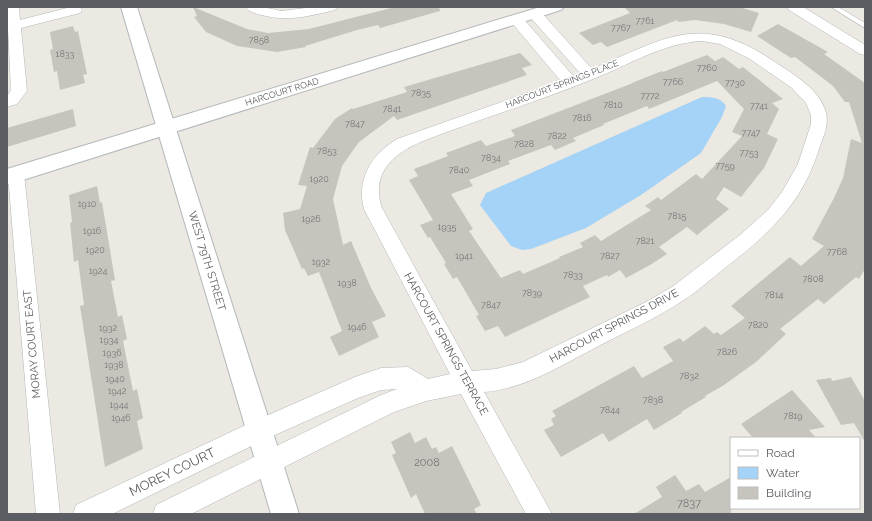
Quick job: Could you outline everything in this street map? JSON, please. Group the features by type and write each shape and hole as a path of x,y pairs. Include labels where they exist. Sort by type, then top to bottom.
{"main road":[{"name":"WEST 79TH STREET","path":"129,7 285,514"},
{"name":"HARCOURT ROAD","path":"12,175 166,128 524,14 556,7"}],"street":[{"path":"7,102 12,100 19,91 12,7"},
{"path":"252,7 266,13 287,15 307,13 330,7"},
{"path":"794,7 865,51"},
{"path":"13,26 75,10"},
{"path":"524,14 590,75"},
{"path":"524,14 570,82"},
{"name":"HARCOURT SPRINGS PLACE","path":"375,170 386,154 408,141 590,75 669,42 685,38 704,37 723,40 742,47 759,57"},
{"name":"HARCOURT SPRINGS DRIVE","path":"270,463 389,403 426,390 466,382 496,380 526,372 653,308 679,293 747,240 774,215 788,197 806,164 819,124 819,115 813,100 802,88 759,57"},
{"name":"HARCOURT SPRINGS TERRACE","path":"375,170 370,189 370,200 373,209 466,382 540,514"},
{"name":"MORAY COURT EAST","path":"12,175 48,514"},
{"path":"260,430 355,388 381,379 408,378 426,390"},
{"name":"MOREY COURT","path":"85,514 260,430"},
{"path":"165,514 270,463"}],"lane":[{"path":"834,7 865,26"}],"water":[{"path":"702,97 712,97 718,99 726,106 722,117 701,153 641,195 586,228 531,249 522,250 511,246 480,205 486,193"}],"building":[{"path":"193,7 247,29 268,33 309,29 395,7 439,7 440,11 380,28 378,25 357,30 305,46 306,47 277,52 237,46 206,32 194,17 197,16"},
{"path":"624,7 739,7 759,13 751,32 724,24 695,20 678,22 677,20 607,47 601,42 593,45 579,33 630,13"},
{"path":"778,24 828,52 824,54 865,83 865,143 863,143 865,144 865,269 859,279 856,277 824,304 818,299 780,329 786,334 756,362 724,385 705,396 706,397 681,412 682,413 654,430 647,419 609,442 603,433 561,457 544,430 554,425 551,419 556,416 552,411 634,366 642,378 673,361 663,347 680,338 683,342 705,326 714,334 717,332 721,335 745,318 731,306 790,257 801,266 824,246 812,239 843,178 851,139 862,143 849,102 845,102 833,86 795,57 791,58 757,36"},
{"path":"73,26 75,32 78,31 87,74 83,75 85,83 60,90 57,71 54,72 50,50 53,49 50,32"},
{"path":"520,53 532,65 522,68 527,75 397,120 394,116 359,142 342,166 333,199 343,245 351,241 371,288 386,316 372,322 379,337 339,356 330,337 342,331 319,272 308,276 304,268 302,269 285,230 283,213 300,209 307,186 298,185 310,147 313,148 335,119 352,108 353,109 407,92 404,87"},
{"path":"707,55 715,61 723,57 739,69 743,67 783,99 772,103 779,109 767,134 778,139 764,168 741,197 724,187 716,199 729,209 697,235 687,227 659,247 667,254 650,265 626,278 620,270 608,277 607,275 583,286 590,297 505,337 498,326 485,331 476,316 479,315 457,277 453,279 444,264 446,263 430,237 428,238 420,225 433,220 409,180 418,176 414,169 448,156 446,153 481,140 486,146 515,136 511,130 662,71 663,72","holes":["717,81 744,109 732,132 742,136 702,179 696,174 661,200 658,197 645,206 651,210 601,241 595,235 580,243 583,247 523,274 520,270 501,278 469,231 473,229 451,194 473,186 469,180 510,164 508,161 551,145 555,150 576,141 573,138 604,125 603,124 647,106 649,109"]},
{"path":"73,109 76,126 7,147 7,128"},
{"path":"97,186 100,203 102,202 115,280 111,281 118,317 122,315 127,339 123,341 133,391 137,389 143,418 137,421 143,449 105,467 80,306 84,305 78,260 74,262 69,195"},
{"path":"851,377 865,401 865,442 854,423 841,425 816,380 831,378 832,381"},
{"path":"792,390 825,427 809,430 815,437 752,437 741,424"},
{"path":"410,432 415,443 426,437 432,449 436,447 439,453 452,446 481,505 474,509 477,514 425,514 416,494 411,498 392,455 396,453 391,442"},
{"path":"675,475 686,491 699,484 705,492 730,478 731,514 634,514 662,497 656,487"}]}
